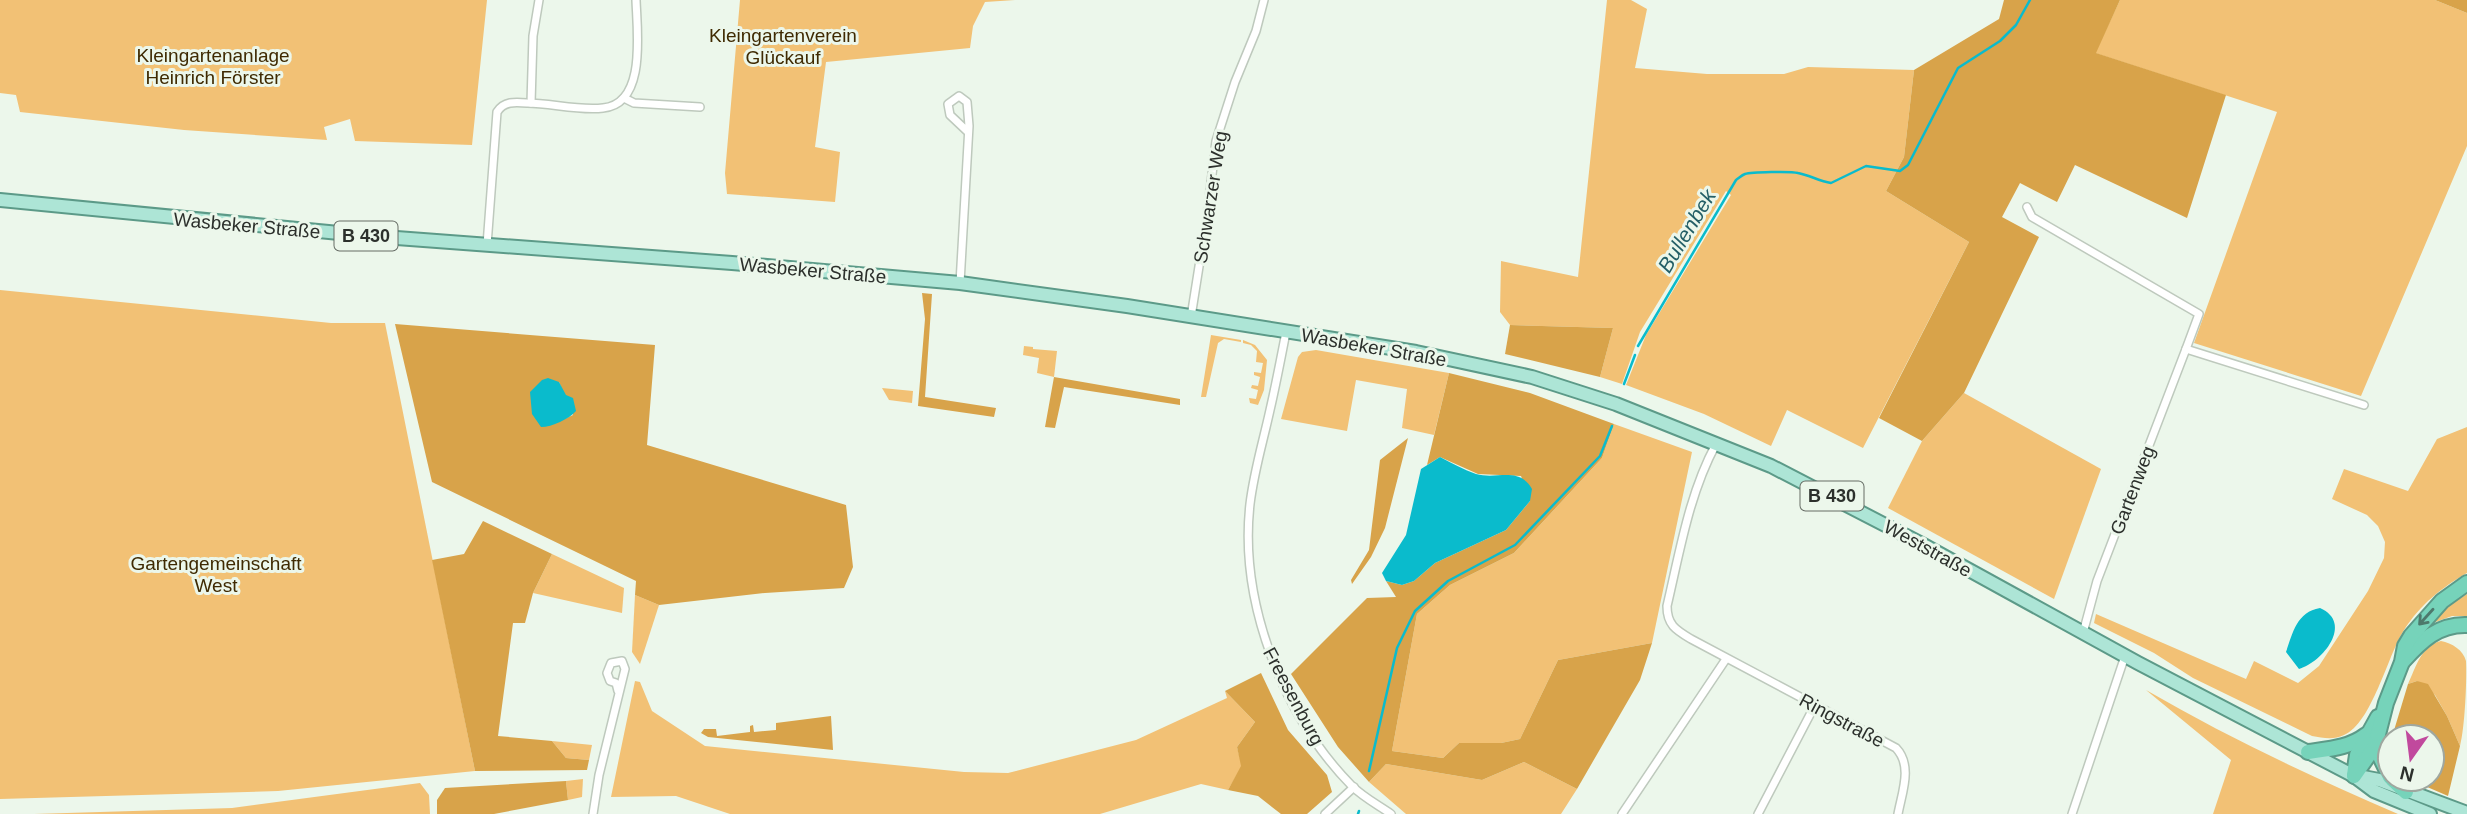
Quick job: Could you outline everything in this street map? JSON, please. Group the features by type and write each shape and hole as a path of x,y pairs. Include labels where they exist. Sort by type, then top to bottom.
{"highway":[{"path":"2354,776 2357,755 2371,740 2406,646 2425,618 2467,583"},
{"path":"2402,662 2435,631 2450,626 2467,625"},
{"path":"2308,752 2371,740"},
{"path":"2371,740 2376,751"}],"main road":[{"name":"Wasbeker Straße","path":"0,200 342,234 960,283 1416,352 1519,374 1616,404"},
{"name":"Weststraße","path":"1616,404 1742,453 1813,486 2308,752"},
{"name":"B 430","path":"2308,752 2354,776 2374,791 2430,814"},
{"name":"B 430","path":"2354,776 2376,780"},
{"name":"B 430","path":"2409,793 2467,813"}],"street":[{"path":"531,103 533,36 539,0"},
{"path":"487,245 497,112 504,105 531,103 604,108 612,107 624,99 634,79 636,0"},
{"name":"Schwarzer Weg","path":"1191,317 1216,141 1235,82 1256,31 1264,0"},
{"path":"960,283 968,132 967,102 959,96 948,104 950,116 968,132"},
{"path":"624,99 634,103 700,107"},
{"name":"Gartenweg","path":"2027,207 2032,217 2199,314 2097,581 2083,633"},
{"name":"Freesenburg","path":"1286,332 1270,412 1255,465 1247,554 1252,591 1262,632 1280,676 1312,735 1326,756 1354,787 1391,814"},
{"path":"2186,349 2364,405"},
{"name":"Ringstraße","path":"1716,443 1703,466 1691,505 1667,606 1667,618 1674,629 1726,659 1896,748 1903,756 1906,771 1898,814"},
{"path":"2072,814 2125,656"},
{"path":"1622,814 1726,659"},
{"path":"593,814 618,691"},
{"path":"1758,814 1815,705"},
{"path":"1325,814 1354,787"}],"green space":[{"name":"Kleingartenanlage Heinrich Förster","path":"0,0 487,0 472,145 355,141 350,119 324,127 327,140 184,130 20,112 16,95 0,93"},
{"name":"Kleingartenverein Glückauf","path":"740,0 1015,0 985,2 973,26 970,48 826,62 815,147 840,152 835,202 727,194 725,173"},
{"path":"1607,0 1631,0 1647,9 1635,68 1707,74 1784,74 1808,67 1914,70 1904,157 1886,191 1969,242 1863,448 1787,410 1771,446 1704,414 1626,385 1646,335 1731,195 1726,191 1640,332 1622,384 1600,377 1613,328 1510,325 1500,312 1501,261 1578,277"},
{"path":"2120,0 2435,0 2467,13 2467,146 2361,396 2194,343 2277,112 2095,53"},
{"name":"Gartengemeinschaft West","path":"0,290 331,323 385,323 475,771 278,791 0,799"},
{"path":"1211,335 1241,342 1224,339 1218,343 1206,397 1201,397"},
{"path":"1243,340 1255,345 1267,360 1264,390 1258,405 1250,403 1249,398 1256,399 1258,390 1251,388 1252,385 1258,386 1260,377 1254,375 1254,372 1261,373 1263,363 1256,362 1257,351 1251,345 1243,343"},
{"path":"1024,346 1057,351 1054,377 1037,373 1039,358 1023,355"},
{"path":"1316,350 1449,373 1434,435 1402,428 1407,389 1356,380 1347,431 1281,419 1298,357 1302,352"},
{"path":"882,388 913,391 912,403 889,400"},
{"path":"1964,393 2101,469 2054,599 1888,508 1922,441"},
{"path":"1614,424 1692,452 1652,643 1558,660 1520,739 1501,743 1459,743 1443,758 1392,751 1417,614 1450,585 1514,553 1602,458"},
{"path":"2467,427 2467,573 2432,597 2417,612 2398,642 2371,704 2354,728 2344,735 2332,738 2312,736 2193,678 2154,653 2094,623 2096,614 2246,679 2254,661 2298,683 2319,666 2368,591 2384,558 2385,542 2378,526 2367,515 2332,499 2344,469 2408,491 2437,439"},
{"path":"552,554 624,588 622,613 533,593"},
{"path":"2467,594 2467,616 2452,616 2430,624 2445,608"},
{"path":"635,595 659,605 640,664 632,652"},
{"path":"2441,641 2456,648 2466,661 2460,746 2435,695 2417,681 2408,684 2424,652"},
{"path":"635,681 640,682 652,711 705,746 964,772 1008,773 1136,740 1227,698 1225,691 1255,722 1237,747 1242,766 1228,790 1201,784 1100,814 730,814 676,796 611,797"},
{"path":"2146,690 2270,756 2398,814 2213,814 2231,760"},
{"path":"552,741 592,745 589,760 566,758"},
{"path":"1524,762 1577,789 1561,814 1406,814 1369,782 1386,764 1482,780"},
{"path":"583,779 582,797 568,800 566,781"},
{"path":"420,783 429,795 430,814 34,814 232,808"}],"shaded area":[{"path":"2004,0 2120,0 2096,53 2226,95 2187,218 2075,165 2057,202 2020,183 2002,217 2039,237 1964,393 1922,441 1879,418 1969,242 1886,191 1904,157 1914,70 1999,19"},
{"path":"2435,0 2467,0 2467,13"},
{"path":"922,293 932,294 925,397 996,408 994,417 918,406 925,319"},
{"path":"395,324 655,345 647,445 846,505 853,567 844,588 765,593 659,605 635,595 636,581 432,482","holes":["559,382 573,415 560,421"]},
{"path":"1510,325 1613,328 1600,377 1505,354"},
{"path":"1449,373 1530,393 1614,424 1602,458 1514,553 1450,585 1417,614 1392,751 1443,758 1459,743 1501,743 1520,739 1558,660 1652,643 1640,680 1577,789 1524,762 1482,780 1386,764 1369,782 1338,747 1291,674 1367,598 1396,597 1386,581 1402,585 1414,581 1435,563 1506,530 1530,501 1521,476 1478,474 1440,457 1427,465"},
{"path":"1054,377 1180,399 1180,405 1064,387 1055,428 1045,427"},
{"path":"1408,438 1385,528 1371,557 1352,584 1351,580 1369,550 1380,460"},
{"path":"483,521 552,554 533,593 525,623 513,623 498,736 552,741 566,758 589,760 587,770 475,771 432,560 464,554"},
{"path":"1261,673 1288,730 1327,775 1332,792 1307,814 1281,814 1258,796 1228,790 1241,766 1237,747 1255,722 1225,691"},
{"path":"2417,681 2428,684 2447,716 2460,746 2448,796 2441,793 2446,793 2446,723 2396,723 2408,684"},
{"path":"831,716 833,750 708,737 701,733 704,729 716,729 717,736 750,732 750,726 753,725 754,732 776,730 776,723"},
{"path":"566,781 568,800 494,814 437,814 437,800 445,788"}],"water":[{"path":"548,378 559,382 566,395 573,398 576,411 560,422 541,427 532,414 530,392 542,380"},
{"path":"1440,457 1476,474 1521,478 1532,489 1530,501 1506,530 1435,563 1414,581 1402,585 1386,581 1382,573 1406,535 1421,469"},
{"path":"2320,608 2330,615 2335,632 2325,651 2299,669 2286,652 2291,637 2301,618"}],"waterway":[{"name":"Bullenbek","path":"1638,346 1736,180 1749,173 1788,172 1831,183 1866,166 1900,171 1908,165 1958,68 2000,41 2016,25 2030,0"},
{"name":"Bullenbek","path":"1624,384 1635,355"},
{"name":"Bullenbek","path":"1369,771 1397,648 1415,611 1448,581 1515,545 1600,456 1612,426"}]}
